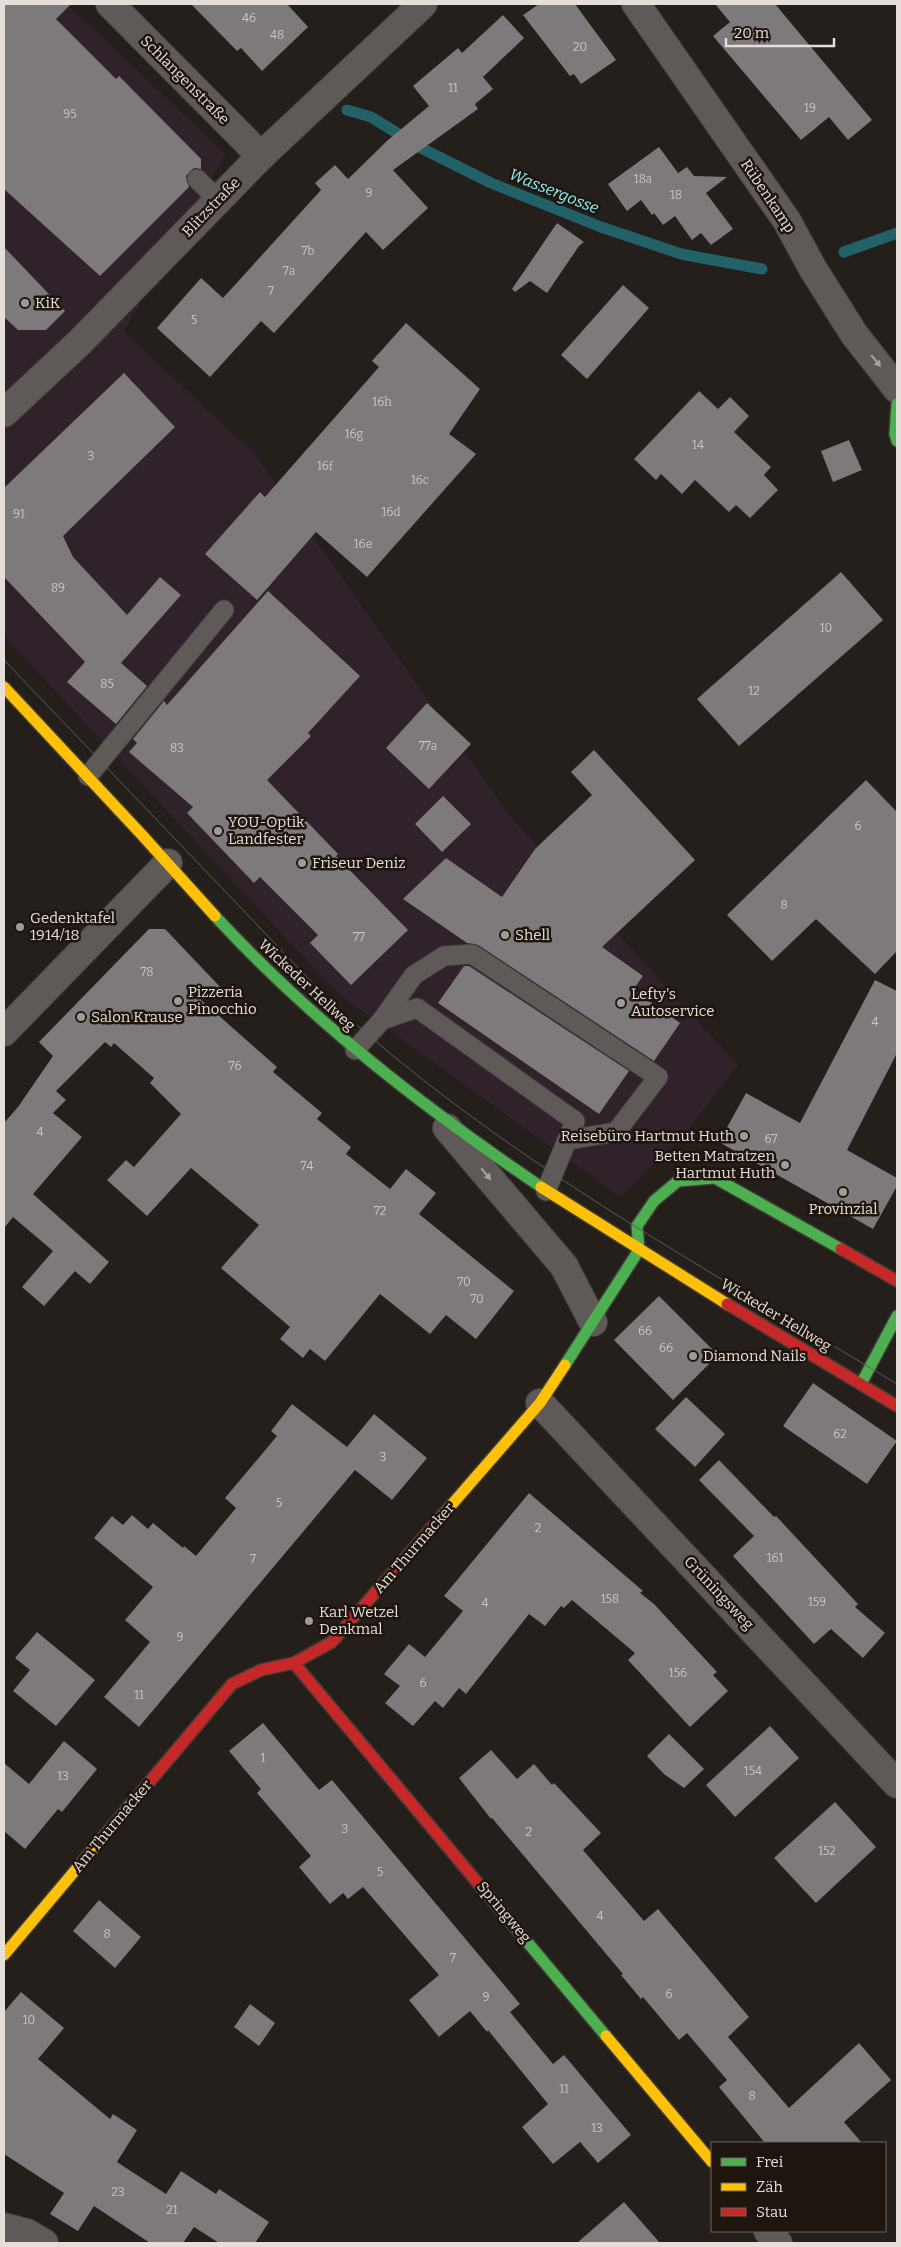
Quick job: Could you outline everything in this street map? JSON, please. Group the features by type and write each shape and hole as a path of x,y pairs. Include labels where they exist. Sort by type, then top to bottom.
{"street":[{"name":"Schlangenstraße","path":"110,4 261,156"},
{"name":"Blitzstraße","path":"4,413 80,342 261,156 423,4"},
{"name":"Rübenkamp","path":"636,4 787,221 813,269 854,334 897,389"},
{"path":"897,404 895,434 897,441"},
{"name":"Wickeder Hellweg","path":"4,686 224,926 263,966 354,1050 431,1110 546,1192 897,1406"},
{"path":"4,1032 168,863"},
{"path":"431,1110 564,1266 593,1322"},
{"path":"639,1250 637,1226 654,1201 678,1181 715,1178 897,1281"},
{"name":"Am Thurmacker","path":"4,1956 232,1684 261,1670 294,1663 332,1642 540,1403 639,1250"},
{"path":"861,1384 897,1316"},
{"name":"Grüningsweg","path":"540,1403 897,1784"},
{"name":"Springweg","path":"294,1663 711,2161"},
{"path":"4,2227 28,2233 44,2243"},
{"path":"769,2232 778,2243"}],"lane":[{"path":"196,179 218,200"},
{"path":"88,776 224,610"},
{"path":"354,1050 382,1020 414,975 444,956 472,954 658,1077 616,1132 568,1140"},
{"path":"382,1020 417,1008 575,1121 546,1192"}],"shaded area":[{"path":"4,4 67,4 226,154 124,332 254,453 510,816 738,1065 683,1136 620,1197 337,993 4,636"}],"building":[{"path":"4,4 71,4 56,19 116,79 119,76 201,159 201,169 194,168 186,176 189,187 100,276 4,189"},
{"path":"191,4 287,4 308,27 262,71 241,48 237,51"},
{"path":"539,4 575,4 616,60 581,84 574,74 570,76 523,15"},
{"path":"715,4 775,4 872,120 848,140 829,117 801,140 713,36 730,22"},
{"path":"503,15 524,38 483,77 493,89 475,104 478,109 393,170 428,208 383,250 366,232 274,333 261,321 210,377 157,328 201,278 223,298 321,190 315,183 335,165 348,179 388,140 429,106 413,86 458,48 462,53"},
{"path":"659,147 678,173 687,167 694,176 727,177 706,193 733,229 711,245 701,233 692,240 675,216 663,225 654,213 652,215 641,200 627,211 608,184"},
{"path":"557,223 584,242 579,246 547,293 530,281 515,292 512,289"},
{"path":"4,247 65,311 46,330 18,330 4,317"},
{"path":"623,285 649,308 587,379 561,355"},
{"path":"406,323 480,389 449,434 476,454 367,577 316,532 257,600 205,554 260,492 265,497 379,367 372,361"},
{"path":"124,373 175,427 63,536 73,557 127,615 160,577 181,595 121,663 147,686 116,724 67,682 85,662 4,577 4,488"},
{"path":"699,391 718,409 730,397 749,416 734,432 771,467 764,475 778,490 750,518 736,505 729,512 695,480 682,494 661,474 656,480 634,459"},
{"path":"849,440 862,470 833,482 821,451"},
{"path":"841,572 883,620 739,746 697,699"},
{"path":"268,591 360,676 308,733 311,736 267,780 338,854 336,856 408,930 351,985 310,943 318,935 260,877 254,883 187,813 193,807 129,752 137,743 133,739 164,701 167,705"},
{"path":"427,703 471,744 429,789 386,748"},
{"path":"594,750 695,860 602,947 643,976 633,990 680,1023 654,1061 478,945 467,943 403,899 446,858 502,897 535,849 592,795 571,772"},
{"path":"866,780 897,812 897,951 875,974 816,919 772,961 727,915"},
{"path":"443,796 471,824 442,852 415,824"},
{"path":"149,929 165,929 223,990 201,1000 277,1067 273,1072 322,1113 317,1119 351,1147 346,1154 390,1189 406,1169 436,1193 419,1214 514,1291 476,1339 446,1315 430,1334 380,1294 325,1361 310,1349 303,1358 280,1339 290,1327 221,1268 259,1225 191,1168 147,1216 107,1180 126,1160 134,1167 181,1114 150,1083 154,1078 114,1043 111,1047 105,1042 56,1091 66,1100 53,1113 82,1137 33,1194 109,1262 90,1284 75,1271 44,1306 22,1287 53,1251 13,1217 4,1228 4,1123 18,1107 53,1056 39,1042"},
{"path":"464,966 469,966 629,1071 599,1114 438,1003"},
{"path":"875,980 897,991 897,1053 847,1150 897,1178 897,1186 873,1229 719,1142 746,1093 800,1123"},
{"path":"659,1296 718,1355 673,1400 614,1340"},
{"path":"813,1383 897,1441 867,1484 783,1426"},
{"path":"686,1397 725,1434 695,1467 655,1429"},
{"path":"292,1404 347,1447 374,1414 427,1458 392,1500 355,1470 139,1727 104,1697 150,1642 125,1620 153,1587 94,1538 112,1516 123,1525 132,1515 148,1529 153,1523 183,1548 184,1546 196,1556 236,1508 225,1498 277,1436 271,1431"},
{"path":"719,1460 774,1517 776,1516 858,1604 855,1607 885,1633 863,1658 831,1629 814,1644 733,1556 754,1536 699,1480"},
{"path":"529,1493 643,1591 640,1593 654,1604 717,1672 713,1675 728,1691 690,1727 628,1660 635,1653 572,1600 564,1608 561,1606 545,1626 529,1614 466,1694 459,1688 443,1708 435,1701 413,1726 385,1703 400,1686 384,1674 409,1644 425,1657 463,1611 444,1596"},
{"path":"37,1632 95,1680 56,1726 13,1691 30,1670 15,1658"},
{"path":"263,1723 319,1790 332,1780 520,2004 510,2012 553,2064 564,2055 631,2135 598,2163 580,2142 553,2164 522,2127 548,2104 488,2030 487,2032 470,2011 439,2037 409,2000 439,1975 363,1887 348,1899 343,1893 330,1904 299,1867 311,1856 257,1793 261,1789 229,1751"},
{"path":"770,1726 799,1758 735,1817 706,1785"},
{"path":"669,1734 704,1769 684,1788 664,1774 647,1756"},
{"path":"64,1741 97,1769 62,1812 58,1809 25,1849 4,1831 4,1763 29,1784"},
{"path":"491,1750 517,1779 534,1764 552,1785 554,1783 601,1833 583,1850 644,1921 658,1909 749,2017 728,2037 789,2108 859,2043 891,2080 844,2122 861,2142 764,2142 719,2087 727,2080 687,2033 679,2040 643,1997 641,1999 621,1975 623,1974 491,1819 459,1778"},
{"path":"835,1802 876,1847 816,1903 774,1858"},
{"path":"99,1900 141,1937 115,1968 73,1931"},
{"path":"21,1992 64,2028 38,2059 110,2119 113,2114 137,2130 117,2162 166,2194 181,2171 216,2194 219,2189 269,2222 255,2243 219,2243 194,2227 183,2243 150,2243 94,2206 78,2231 50,2214 64,2193 4,2154 4,2012"},
{"path":"250,2004 275,2023 259,2046 234,2027"},
{"path":"624,2202 660,2243 577,2243"}],"waterway":[{"name":"Wassergosse","path":"347,110 371,117 423,149 491,183 601,227 681,254 762,269"},
{"name":"Wassergosse","path":"844,252 897,233"}],"tram line":[{"path":"4,660 326,997 391,1054 529,1158 601,1205 897,1384"}],"traffic: fast":[{"path":"897,404 895,434 897,441"},
{"path":"215,916 290,991 370,1061 454,1126 541,1187"},
{"path":"565,1365 639,1250 637,1226 654,1201 678,1181 715,1178 841,1249"},
{"path":"861,1384 897,1316"},
{"path":"482,1888 606,2036"}],"traffic: slow":[{"path":"4,687 215,916"},
{"path":"541,1187 727,1304"},
{"path":"441,1517 540,1403 565,1365"},
{"path":"4,1955 136,1798"},
{"path":"606,2036 711,2161"}],"traffic: jam":[{"path":"841,1249 897,1281"},
{"path":"727,1304 897,1406"},
{"path":"136,1798 232,1684 261,1670 294,1663 332,1642 441,1517"},
{"path":"294,1663 482,1888"}],"place":[{"name":"KiK","path":"25,303"},
{"name":"YOU-Optik Landfester","path":"218,831"},
{"name":"Friseur Deniz","path":"302,863"},
{"name":"Gedenktafel 1914/18","path":"20,927"},
{"name":"Shell","path":"505,935"},
{"name":"Pizzeria Pinocchio","path":"178,1001"},
{"name":"Lefty's Autoservice","path":"621,1003"},
{"name":"Salon Krause","path":"81,1017"},
{"name":"Reisebüro Hartmut Huth","path":"744,1136"},
{"name":"Betten Matratzen Hartmut Huth","path":"785,1165"},
{"name":"Provinzial","path":"843,1192"},
{"name":"Diamond Nails","path":"693,1356"},
{"name":"Karl Wetzel Denkmal","path":"309,1621"}]}
